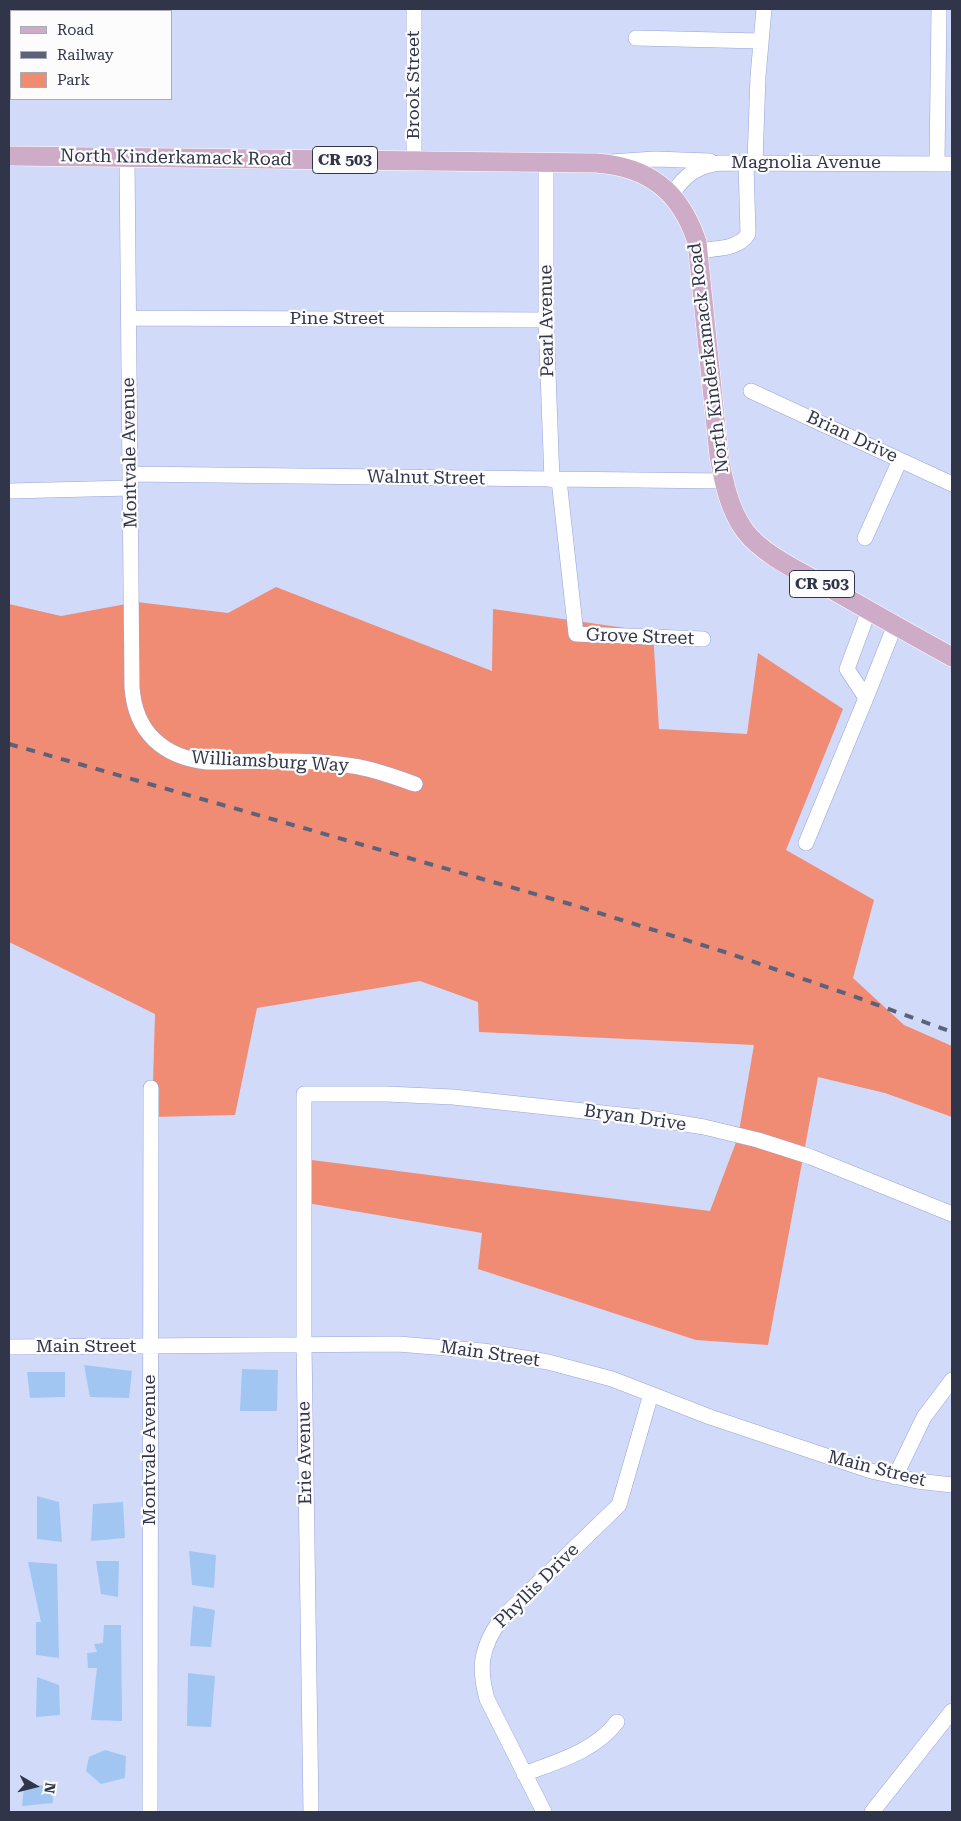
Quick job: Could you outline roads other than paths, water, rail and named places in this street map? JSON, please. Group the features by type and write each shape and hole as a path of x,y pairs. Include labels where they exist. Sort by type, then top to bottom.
{"main road":[{"name":"North Kinderkamack Road","path":"9,156 596,163 613,164 658,183 683,208 691,224 698,251 723,481 728,500 737,519 746,533 759,545 792,567 952,657"}],"street":[{"name":"Brook Street","path":"414,9 414,161"},
{"path":"698,251 738,244 748,234 747,162 764,9"},
{"path":"939,9 945,163"},
{"path":"636,38 760,40"},
{"name":"Montvale Avenue","path":"127,158 132,696 140,720 156,742"},
{"path":"596,163 655,159 747,162"},
{"name":"Pearl Avenue","path":"546,163 546,320 556,480 576,634"},
{"name":"Magnolia Avenue","path":"672,195 685,177 695,169 720,163 945,163"},
{"name":"Pine Street","path":"128,318 546,320"},
{"name":"Brian Drive","path":"751,391 952,484"},
{"path":"864,538 900,460"},
{"name":"Walnut Street","path":"9,491 130,481 723,481"},
{"path":"866,698 847,669 869,610"},
{"path":"806,843 896,625"},
{"name":"Grove Street","path":"576,634 703,639"},
{"name":"Williamsburg Way","path":"156,742 170,752 191,760 207,762 319,762 353,766 387,774 415,784"},
{"name":"Montvale Avenue","path":"150,1812 151,1088"},
{"name":"Bryan Drive","path":"304,1094 386,1094 461,1098 649,1118 704,1127 758,1140 811,1157 952,1214"},
{"name":"Erie Avenue","path":"304,1094 304,1345 311,1812"},
{"name":"Main Street","path":"9,1347 398,1344 483,1351 548,1362 612,1379 719,1420 848,1464 895,1477 952,1485"},
{"path":"895,1477 924,1417 952,1380"},
{"name":"Phyllis Drive","path":"544,1812 487,1700 482,1682 482,1664 485,1648 491,1633 501,1619 619,1505 651,1394"},
{"path":"872,1812 952,1711"},
{"path":"524,1774 585,1750 601,1739 617,1722"}],"railway":[{"path":"9,744 570,904 728,953 952,1032"}]}
